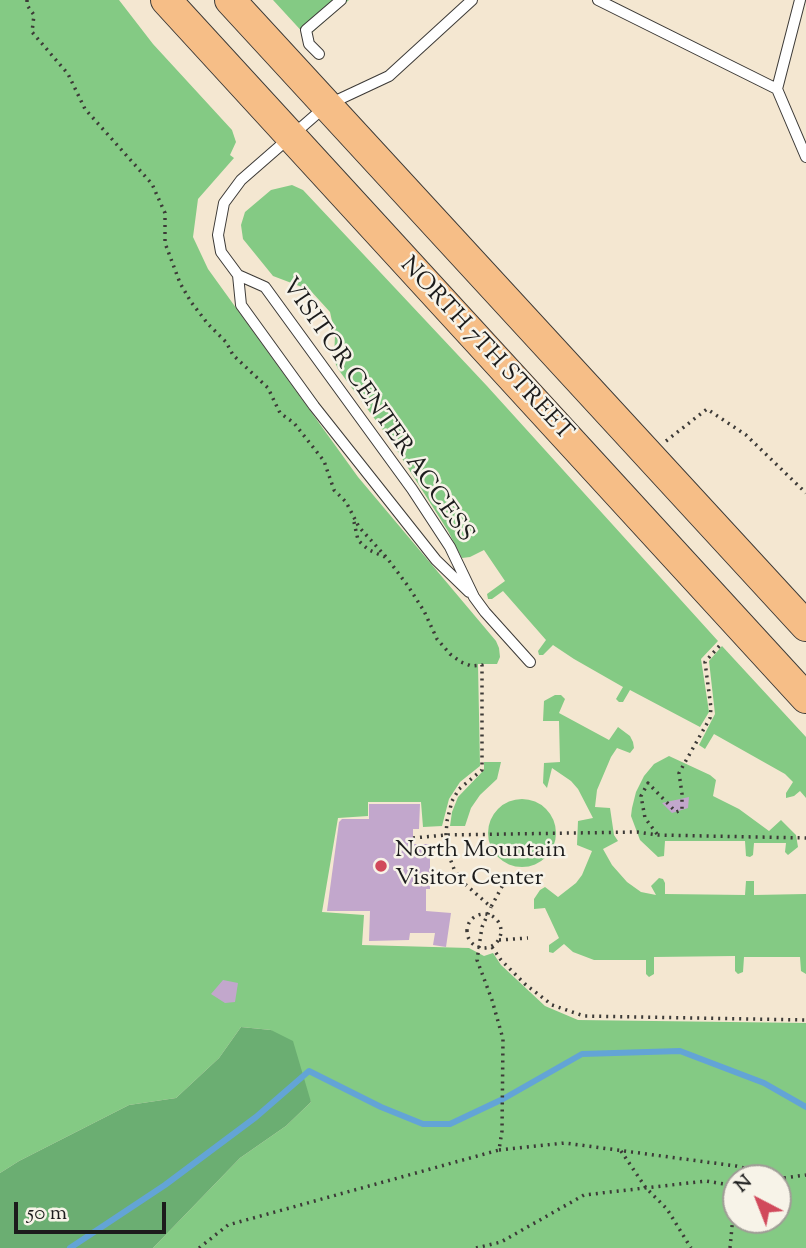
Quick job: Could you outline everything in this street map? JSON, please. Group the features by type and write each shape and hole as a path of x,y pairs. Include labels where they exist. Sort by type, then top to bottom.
{"main road":[{"name":"NORTH 7TH STREET","path":"166,0 806,698"},
{"name":"NORTH 7TH STREET","path":"230,0 806,626"},
{"path":"612,488 648,456"}],"lane":[{"path":"319,54 309,44 306,30 341,0"},
{"name":"VISITOR CENTER ACCESS","path":"472,0 389,76 327,105 241,180 224,203 218,235 221,252 238,275 265,287 412,489 450,547 474,597"},
{"path":"598,0 777,89"},
{"path":"800,0 777,89 806,157"},
{"name":"VISITOR CENTER ACCESS","path":"238,275 241,305 314,406 436,560 474,597"},
{"path":"474,597 530,662"}],"path":[{"path":"27,0 27,5 34,15 33,32 68,74 85,109 152,184 164,213 165,243 180,284 191,302 226,342 233,355 268,388 280,413 294,423 324,461 334,490 346,502 359,527 387,558 424,611 437,639 450,654 471,666 482,665 482,770 459,789 452,801 446,835 448,853 454,869 465,884 491,907"},
{"path":"648,456 707,409 746,435 806,493"},
{"path":"353,515 358,540 369,550 387,558"},
{"path":"658,835 645,818 641,796 648,783 676,812 682,810 679,773 710,718 705,662 737,623"},
{"path":"413,838 446,835 637,832 658,835 806,838"},
{"path":"499,1150 502,1131 503,1039 477,960 482,927 505,881"},
{"path":"488,914 500,924 499,940 492,947 479,948 470,941 468,924 476,916 488,914"},
{"path":"499,940 528,938"},
{"path":"492,947 501,960 534,991 552,1004 584,1016 806,1020"},
{"path":"199,1248 228,1225 499,1150 565,1143 722,1164"},
{"path":"620,1150 646,1188 667,1209 691,1248"},
{"path":"476,1248 501,1242 584,1195 706,1181 722,1184"}],"green space":[{"path":"0,0 119,0 153,44 232,130 236,142 230,155 234,158 198,199 193,237 208,269 358,477 496,641 499,648 500,657 497,664 478,664 480,766 460,782 449,799 442,826 423,827 421,802 368,802 368,816 338,818 322,912 364,915 362,945 469,948 484,956 493,953 501,965 545,1006 578,1020 806,1023 806,1248 153,1248 240,1158 286,1126 311,1102 271,1030 241,1027 219,1058 176,1098 129,1105 0,1173"},
{"path":"273,0 349,0 307,37"},
{"path":"292,185 303,190 487,386 718,641 701,659 709,712 700,727 630,690 623,702 619,702 616,699 623,687 553,645 543,655 539,655 538,651 546,640 503,591 488,599 487,594 505,581 484,550 462,558 391,441 338,369 334,360 335,335 330,312 310,290 273,276 243,239 241,225 245,212 271,190"},
{"path":"722,646 806,737 806,798 800,791 786,798 793,782 785,774 714,734 705,749 699,745 715,714 709,661"},
{"path":"561,695 565,699 559,713 609,740 618,727 630,736 633,742 634,748 630,753 617,748 611,757 597,790 595,807 610,808 614,835 618,841 603,849 612,865 627,882 641,892 656,895 651,886 659,878 665,883 665,894 745,895 746,881 754,881 754,895 806,894 806,974 801,971 800,957 744,957 743,972 738,974 735,971 735,956 654,957 654,974 649,977 646,974 646,960 594,960 573,952 564,944 553,953 549,952 549,945 559,938 545,908 534,909 534,899 545,887 558,897 582,875 592,851 577,845 578,821 593,818 571,781 552,768 547,788 543,783 544,763 560,762 559,721 543,721 544,701"},
{"path":"669,756 710,775 716,780 713,796 739,809 769,831 781,820 796,835 798,847 788,855 785,852 786,843 754,843 753,855 750,857 746,856 745,841 665,841 664,856 658,857 640,840 631,816 636,792 644,776 654,764"},
{"path":"484,762 501,762 497,779 471,808 465,826 450,826 458,797 484,770"},
{"path":"522,799 535,802 546,809 553,820 556,833 553,846 546,857 535,864 522,867 509,864 498,857 491,846 488,833 491,820 498,809 509,802"},
{"path":"241,1027 271,1030 293,1041 311,1102 286,1126 240,1158 153,1248 0,1248 0,1173 129,1105 176,1098 219,1058"}],"building":[{"path":"689,797 688,808 672,813 662,803"},
{"name":"North Mountain Visitor Center","path":"369,804 420,804 419,829 413,829 413,844 430,844 430,889 426,889 426,911 451,913 446,947 433,945 435,933 410,933 409,940 369,941 370,911 327,911 339,822 342,819 369,819"},
{"path":"223,980 238,983 235,1002 225,1003 211,994"}],"waterway":[{"path":"70,1248 165,1185 256,1117 309,1071 381,1107 423,1124 450,1124 503,1099 582,1054 680,1051 764,1083 806,1107"}],"place":[{"name":"North Mountain Visitor Center","path":"381,866"}]}
